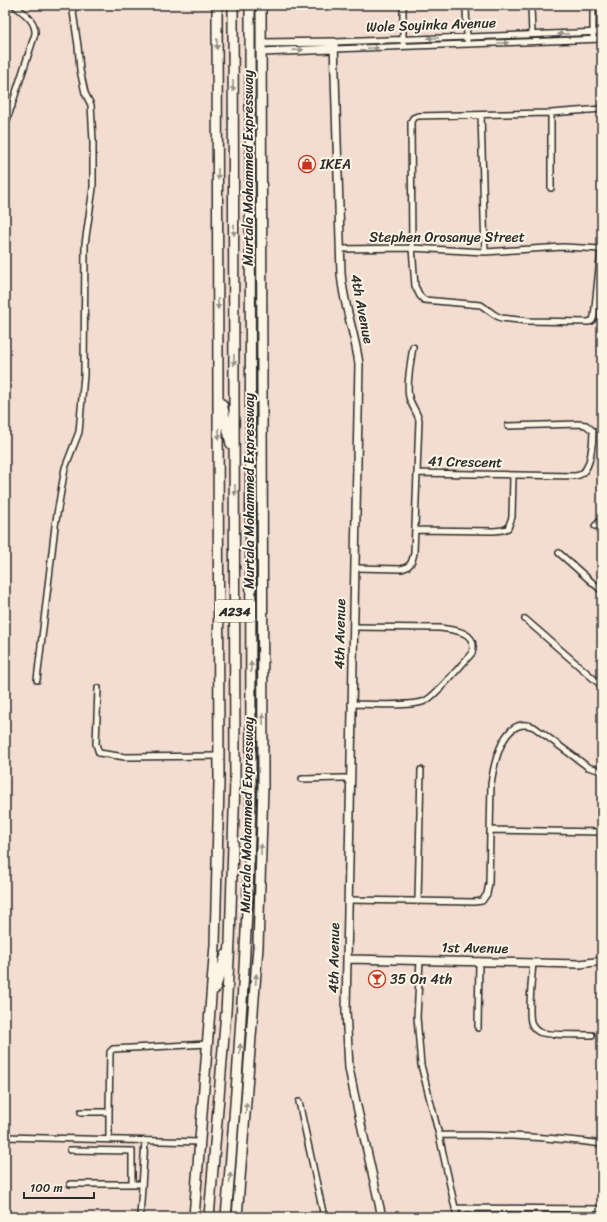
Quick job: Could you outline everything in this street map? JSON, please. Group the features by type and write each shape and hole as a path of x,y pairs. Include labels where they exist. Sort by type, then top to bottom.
{"highway":[{"name":"Murtala Mohammed Expressway","path":"194,1217 208,1044 217,901 219,756 219,385 217,5"},
{"name":"Murtala Mohammed Expressway","path":"209,1217 230,942 235,780 233,5"},
{"name":"Murtala Mohammed Expressway","path":"226,1217 236,1107 250,860 252,461 250,5"},
{"name":"Murtala Mohammed Expressway","path":"237,1217 254,1003 261,877 263,786 261,5"},
{"path":"219,385 235,464"},
{"path":"252,461 263,389"},
{"path":"211,1002 230,942"},
{"path":"236,1107 240,1173"}],"street":[{"path":"5,126 35,28 33,22 14,5"},
{"path":"37,680 55,526 65,468 79,432 84,375 85,244 93,188 93,141 91,105 85,93 82,81 72,5"},
{"path":"403,5 403,46"},
{"path":"466,5 467,44"},
{"path":"531,5 532,35"},
{"path":"593,5 593,40"},
{"name":"Wole Soyinka Avenue","path":"262,47 334,42 602,32"},
{"name":"Wole Soyinka Avenue","path":"262,47 334,49 602,39"},
{"name":"4th Avenue","path":"334,42 342,290 356,344 358,364 346,1010 350,1068 354,1093 382,1217"},
{"path":"5,106 12,106"},
{"path":"601,249 594,317 592,321 528,321 501,318 481,305 424,300 414,286 410,122 413,118 418,116 551,113 602,109"},
{"path":"551,113 551,188"},
{"path":"481,115 485,252"},
{"name":"Stephen Orosanye Street","path":"340,249 412,248 485,252 563,247 601,249"},
{"name":"41 Crescent","path":"355,568 401,569 408,567 412,562 414,553 419,420 418,414 409,400 408,392 413,347"},
{"name":"41 Crescent","path":"417,473 575,476 581,474 586,469 593,439 592,431 586,425 508,426"},
{"name":"41 Crescent","path":"415,530 494,531 508,528 512,517 513,476"},
{"path":"595,526 602,518"},
{"path":"559,553 602,591"},
{"path":"525,619 602,686"},
{"path":"351,704 412,704 425,701 434,694 472,653 474,646 472,640 468,636 462,632 452,629 353,627"},
{"path":"98,688 96,744 99,753 126,756 219,756"},
{"path":"348,900 482,901 487,894 488,884 491,784 494,768 506,737 517,725 527,724 534,727 588,767 602,771"},
{"path":"418,900 421,770"},
{"path":"302,779 346,778 350,784"},
{"path":"490,830 602,832"},
{"name":"1st Avenue","path":"347,959 580,964 602,961"},
{"path":"420,960 417,1016 421,1065 439,1135 457,1217"},
{"path":"478,1028 479,961"},
{"path":"533,963 531,1022 534,1028 539,1032 592,1035"},
{"path":"109,1140 110,1052 113,1049 208,1044"},
{"path":"299,1102 324,1217"},
{"path":"81,1112 109,1112"},
{"path":"439,1135 531,1136 602,1144"},
{"path":"5,1137 200,1142"},
{"path":"140,1217 144,1141"},
{"path":"70,1150 132,1150 132,1184"},
{"path":"70,1184 142,1184"},
{"path":"455,1208 602,1209 600,1217"}],"place":[{"name":"IKEA","path":"307,164"},
{"name":"35 On 4th","path":"377,979"}]}
